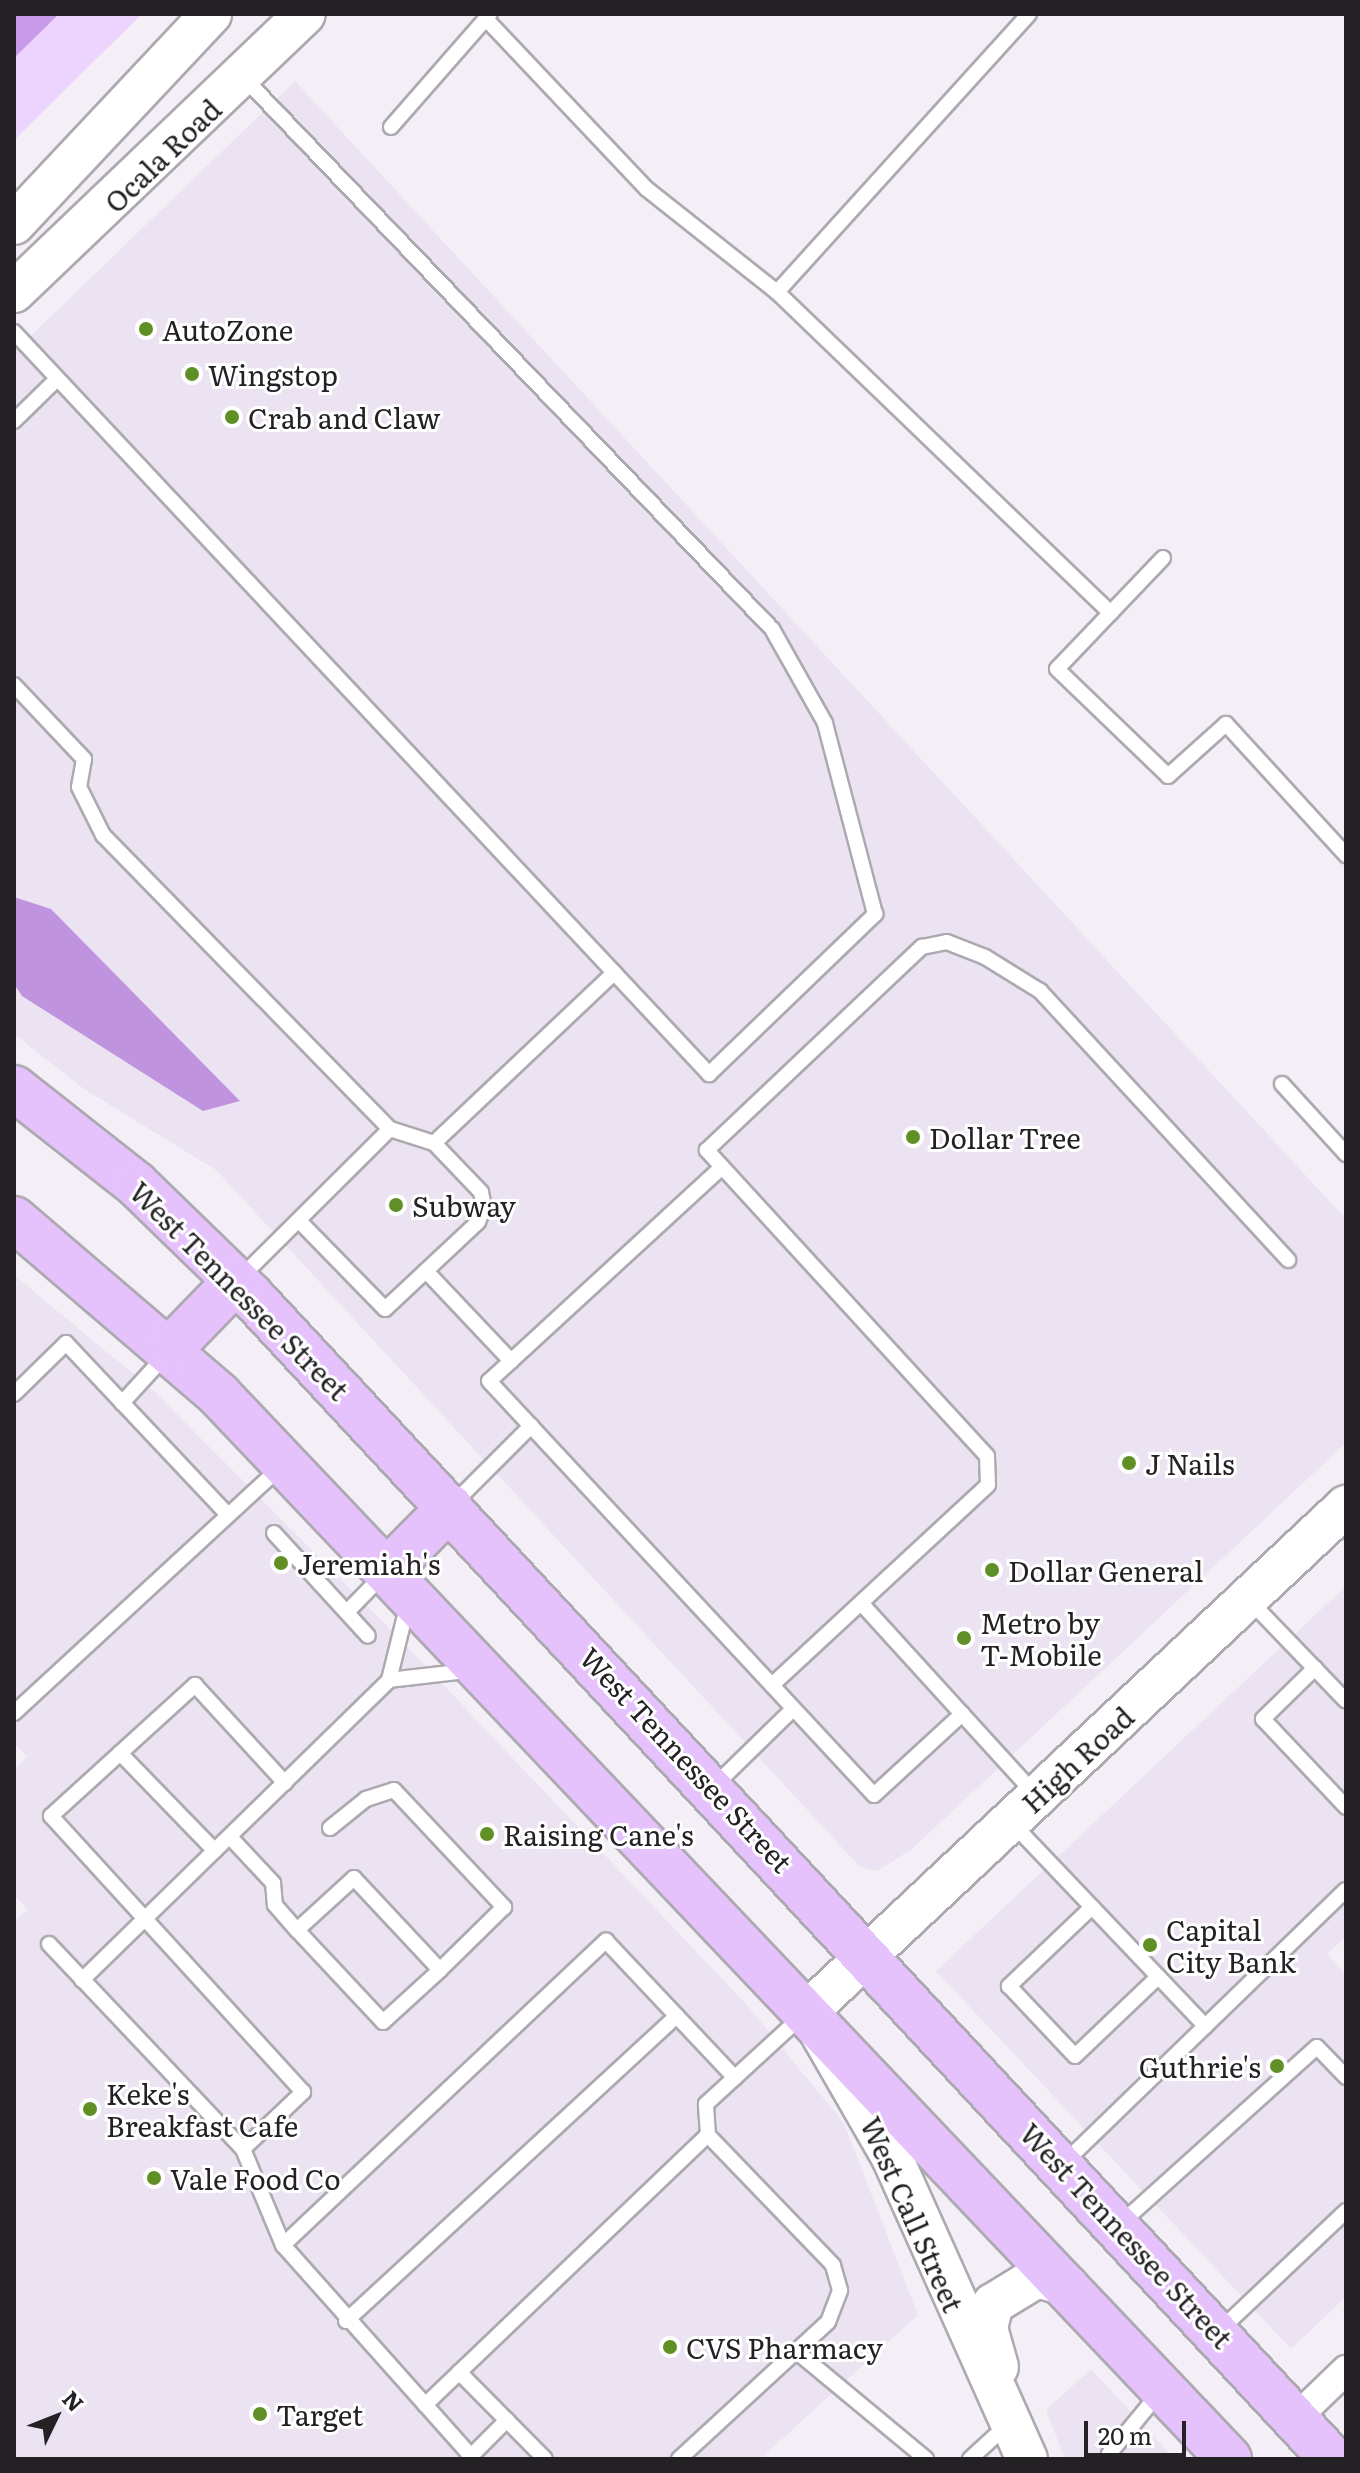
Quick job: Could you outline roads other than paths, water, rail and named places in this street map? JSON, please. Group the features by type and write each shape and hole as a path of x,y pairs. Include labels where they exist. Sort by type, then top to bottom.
{"main road":[{"name":"West Tennessee Street","path":"14,1088 136,1184 236,1281 869,1954 1332,2459"},
{"path":"18,1228 171,1348 808,2011 1229,2459"},
{"path":"171,1348 236,1281"},
{"path":"398,1583 450,1507"}],"street":[{"name":"Ocala Road","path":"14,292 243,77 305,14"},
{"path":"14,224 204,22 243,77"},
{"name":"High Road","path":"808,2011 1346,1506"},
{"name":"West Call Street","path":"808,2011 893,2159 1027,2459"},
{"name":"West Call Street","path":"1012,2421 987,2328 993,2304 1037,2277 1068,2286"},
{"path":"1295,2419 1346,2370"}],"lane":[{"path":"777,292 1029,14"},
{"path":"391,127 488,16 647,189 777,292 1111,613"},
{"path":"14,332 709,1074 875,914 825,723 772,629 243,77"},
{"path":"14,421 57,379"},
{"path":"1163,558 1057,669 1168,776 1226,724 1346,855"},
{"path":"14,685 84,759 85,808 103,835 390,1129 434,1143 481,1192 484,1207 478,1222 385,1309 299,1221"},
{"path":"14,709 26,698"},
{"path":"772,1685 988,1485 987,1456 707,1150 922,947 947,942 1040,991 1288,1260"},
{"path":"434,1143 614,973"},
{"path":"1282,1084 1346,1154"},
{"path":"236,1281 390,1129"},
{"path":"722,1167 489,1381 874,1795 962,1714"},
{"path":"426,1271 511,1361"},
{"path":"14,1394 66,1343 228,1515"},
{"path":"122,1403 171,1348"},
{"path":"450,1507 531,1426"},
{"path":"14,1713 284,1464"},
{"path":"274,1533 368,1636"},
{"path":"347,1612 398,1583"},
{"path":"389,1680 398,1583"},
{"path":"1248,1598 1346,1701"},
{"path":"861,1603 962,1714 1092,1907 1205,2026"},
{"path":"1315,1668 1263,1719 1346,1807"},
{"path":"82,1980 389,1680 482,1671"},
{"path":"243,2149 303,2092 51,1816 195,1685 285,1783"},
{"path":"713,1787 793,1709"},
{"path":"120,1753 215,1851"},
{"path":"230,1837 277,1879 275,1905 383,2022 504,1907 394,1790 366,1799 330,1828"},
{"path":"297,1930 354,1878 440,1970"},
{"path":"1062,2165 1346,1890"},
{"path":"1092,1907 1009,1986 1075,2056 1158,1977"},
{"path":"283,2245 606,1941 735,2078"},
{"path":"49,1944 243,2149 283,2245 346,2321 470,2458 507,2420"},
{"path":"679,2459 828,2322 840,2290 833,2265 708,2135 706,2104 808,2011"},
{"path":"346,2321 677,2016"},
{"path":"1118,2226 1317,2047 1346,2077"},
{"path":"425,2405 708,2135"},
{"path":"1218,2332 1343,2221"},
{"path":"796,2351 926,2459"},
{"path":"459,2372 545,2459"},
{"path":"1114,2459 1109,2454 1163,2388"},
{"path":"970,2459 1012,2421"}],"place":[{"name":"AutoZone","path":"146,329"},
{"name":"Wingstop","path":"192,374"},
{"name":"Crab and Claw","path":"232,417"},
{"name":"Dollar Tree","path":"913,1137"},
{"name":"Subway","path":"396,1205"},
{"name":"J Nails","path":"1129,1463"},
{"name":"Jeremiah's","path":"281,1563"},
{"name":"Dollar General","path":"992,1570"},
{"name":"Metro by T-Mobile","path":"964,1638"},
{"name":"Raising Cane's","path":"487,1834"},
{"name":"Capital City Bank","path":"1150,1945"},
{"name":"Guthrie's","path":"1277,2066"},
{"name":"Keke's Breakfast Cafe","path":"90,2109"},
{"name":"Vale Food Co","path":"154,2178"},
{"name":"CVS Pharmacy","path":"670,2347"},
{"name":"Target","path":"260,2414"}]}
